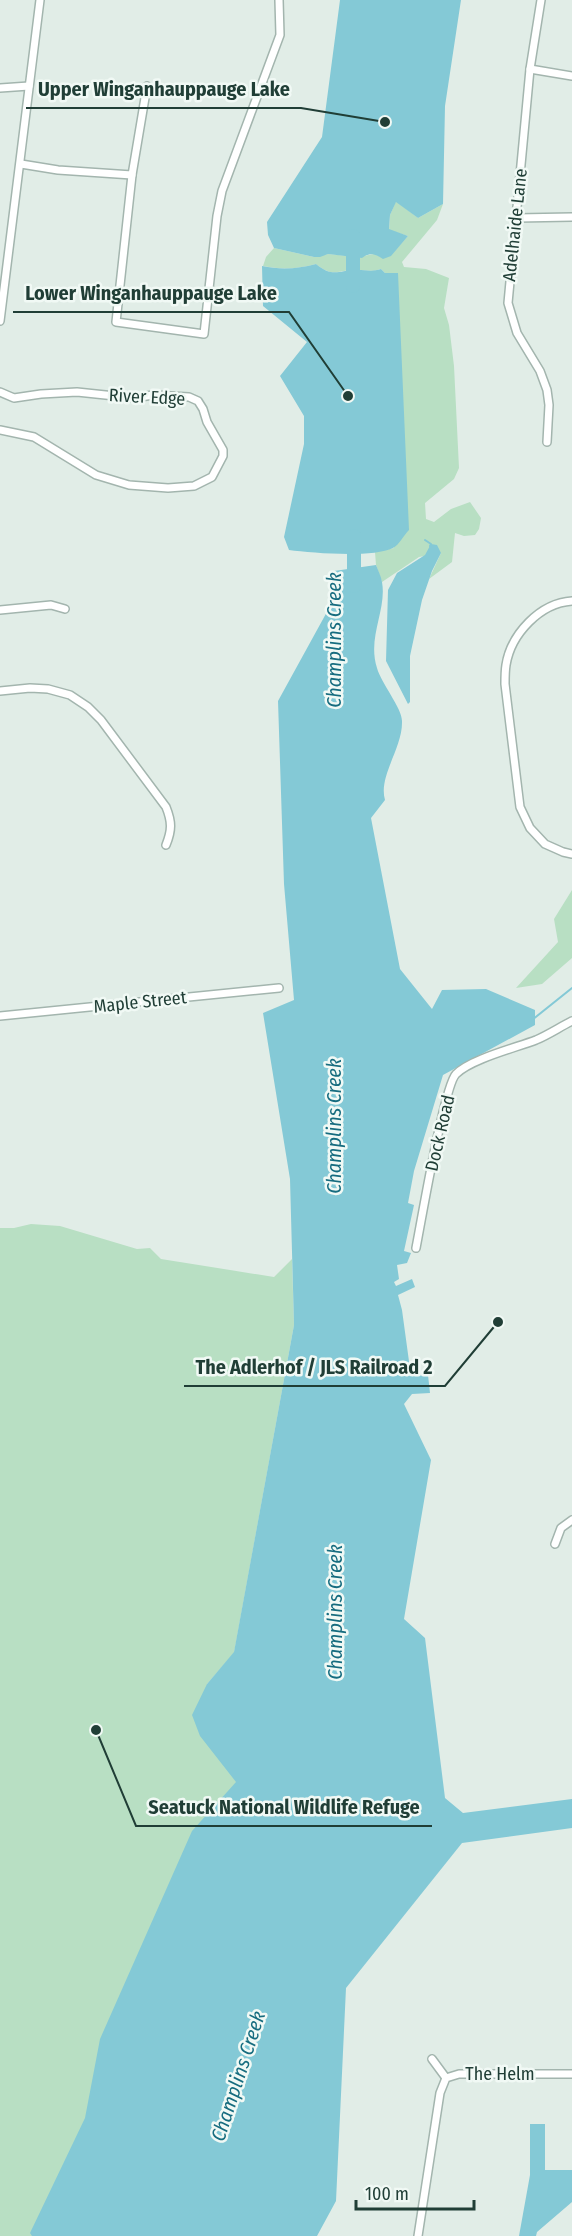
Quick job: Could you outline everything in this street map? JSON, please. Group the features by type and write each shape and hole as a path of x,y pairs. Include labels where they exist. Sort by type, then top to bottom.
{"street":[{"path":"0,321 40,0"},
{"path":"147,86 132,175 116,322 204,334 217,216 222,191 279,35 279,0"},
{"name":"Adelhaide Lane","path":"541,0 530,69 508,303 516,333 540,371 547,390 549,405 547,442"},
{"path":"530,69 572,76"},
{"path":"0,88 30,86"},
{"path":"21,164 58,170 132,175"},
{"path":"517,218 572,218"},
{"name":"River Edge","path":"0,392 14,398 77,392 134,398 153,395 189,397 198,401 203,409 207,422 223,450 223,456 221,465 212,477 194,486 168,488 129,484 96,475 34,437 0,430"},
{"path":"572,601 543,610 527,623 514,641 506,665 505,684 520,807 530,828 545,844 572,854"},
{"path":"0,610 51,604 65,609"},
{"path":"0,691 48,688 70,695 88,707 101,720 166,807 171,821 171,832 166,845"},
{"name":"Maple Street","path":"0,1016 279,988"},
{"name":"Dock Road","path":"416,1248 435,1149 454,1075 473,1063 539,1039 572,1021"},
{"path":"555,1544 561,1528 572,1520"},
{"path":"432,2059 446,2078"},
{"name":"The Helm","path":"418,2236 440,2093 446,2078 459,2074 572,2074"}],"green space":[{"path":"396,201 418,218 443,204 437,220 402,262 404,267 426,269 449,278 444,308 449,325 454,366 459,468 454,479 425,503 426,519 434,522 451,509 470,502 481,518 475,535 464,536 455,533 452,562 429,579 441,553 419,557 382,582 376,565 375,552 394,548 385,273 381,269 330,272 316,264 289,268 263,266 266,257 274,248 314,257 328,254 358,257 374,254 383,258 391,255 408,236 389,230 390,215"},
{"path":"572,890 572,958 542,984 516,988 558,942 554,919"},
{"path":"31,1224 60,1226 137,1249 150,1248 161,1259 274,1277 292,1259 294,1325 234,1653 207,1684 232,1776 237,1782 227,1793 90,2106 46,2236 0,2236 0,1228"}],"water":[{"path":"340,0 461,0 445,106 443,204 418,218 396,202 390,215 389,229 408,236 391,256 383,259 372,254 362,258 328,254 314,257 274,248 268,235 267,222 322,137"},
{"path":"316,264 332,272 381,269 385,273 398,273 409,530 395,547 384,551 342,554 289,550 284,537 304,444 304,416 280,376 307,342 263,306 262,266 289,268"},
{"path":"431,544 437,545 441,553 422,600 410,656 410,702 408,704 386,661 388,590 397,573 425,555"},
{"path":"376,565 382,580 383,592 374,645 375,657 379,674 399,709 402,721 399,741 385,781 385,800 371,818 400,969 432,1009 442,990 486,989 535,1010 535,1025 443,1075 414,1171 408,1203 414,1205 404,1251 411,1253 407,1263 397,1265 399,1279 394,1282 396,1286 412,1279 415,1287 398,1295 411,1376 428,1375 430,1393 412,1394 404,1404 431,1460 404,1619 425,1638 445,1798 463,1813 572,1799 572,1828 462,1843 346,1988 336,2201 317,2236 32,2236 30,2233 85,2118 100,2039 192,1831 236,1782 200,1736 192,1715 207,1684 234,1652 294,1325 290,1179 263,1013 294,1000 284,884 278,701 328,610 334,571"},
{"path":"530,2124 545,2124 545,2170 572,2170 572,2202 537,2232 536,2236 519,2236 530,2175"}],"waterway":[{"name":"Champlins Creek","path":"353,236 353,286"},
{"name":"Champlins Creek","path":"354,536 354,586"},
{"path":"425,540 431,544 430,546"},
{"path":"532,1020 572,988"}],"place":[{"name":"Upper Winganhauppauge Lake","path":"385,122"},
{"name":"Lower Winganhauppauge Lake","path":"348,396"},
{"name":"The Adlerhof / JLS Railroad 2","path":"498,1322"},
{"name":"Seatuck National Wildlife Refuge","path":"96,1730"}]}
